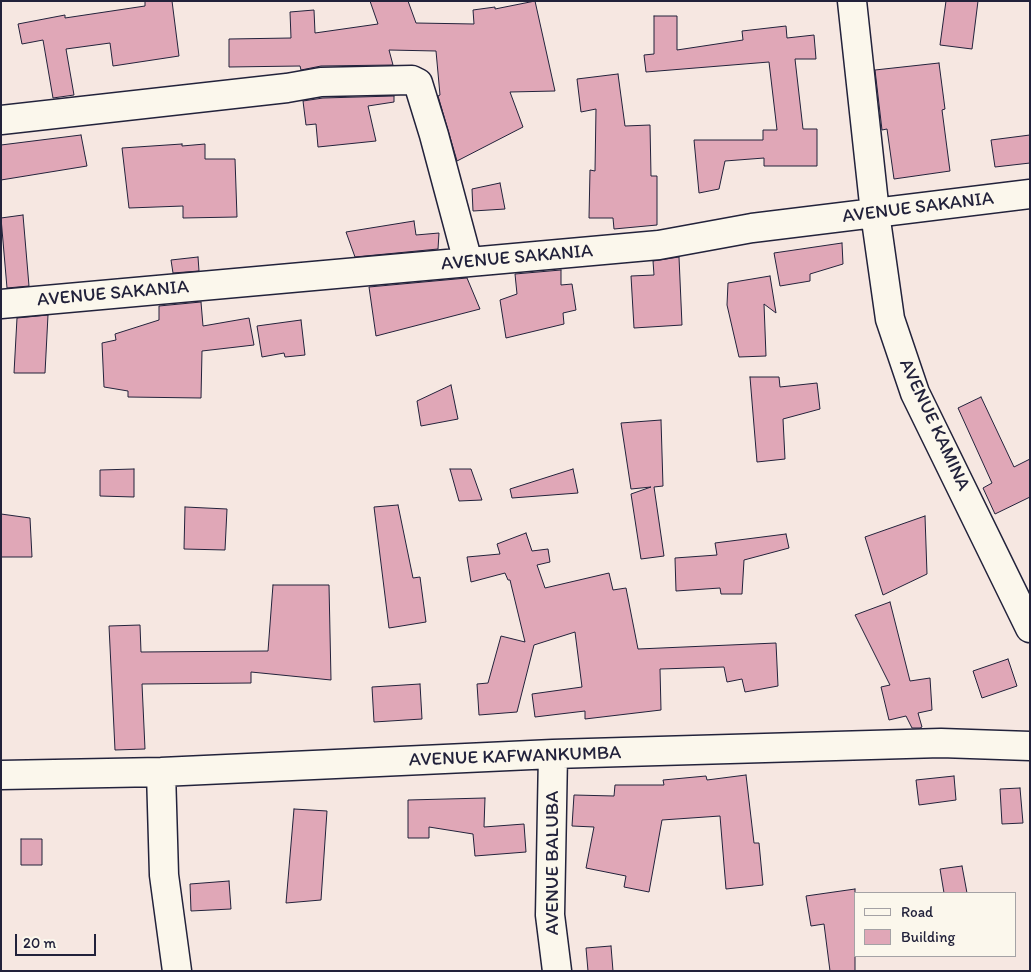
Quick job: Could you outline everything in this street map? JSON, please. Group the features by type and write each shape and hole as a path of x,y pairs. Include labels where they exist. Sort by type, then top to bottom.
{"street":[{"name":"AVENUE KAMINA","path":"852,1 875,214 890,319 915,393 1030,628"},
{"path":"1,120 287,88 321,82 412,80 418,83 429,117 468,262"},
{"name":"AVENUE SAKANIA","path":"1,304 659,245 752,228 1030,194"},
{"name":"AVENUE KAFWANKUMBA","path":"2,778 553,754 941,744 1030,746"},
{"name":"AVENUE BALUBA","path":"553,754 550,915 557,971"},
{"path":"161,772 163,858 177,971"}],"building":[{"path":"145,1 172,1 179,56 113,66 110,43 66,49 74,95 53,98 43,40 22,44 18,24 65,15 65,18 145,6"},
{"path":"370,1 408,1 416,23 474,24 473,10 495,7 495,9 535,1 555,91 510,92 523,127 457,161 438,96 440,95 436,51 389,50 393,65 321,66 301,70 300,66 229,67 229,39 291,38 290,12 314,10 315,33 378,24"},
{"path":"946,1 978,1 972,49 940,45"},
{"path":"654,16 677,16 677,50 743,40 742,31 786,26 787,38 814,35 816,59 795,59 803,129 817,129 817,166 764,166 764,158 725,161 719,189 699,193 694,140 763,140 763,130 777,130 769,62 646,72 644,55 654,54"},
{"path":"939,63 945,109 942,110 950,171 894,179 887,129 882,130 875,70"},
{"path":"618,74 625,126 650,125 651,176 657,176 657,225 614,229 613,218 589,218 590,170 595,171 596,109 581,112 577,79"},
{"path":"394,96 394,102 368,106 376,141 318,147 316,124 306,125 303,101 323,98"},
{"path":"81,135 87,166 1,180 1,145"},
{"path":"1030,135 1030,163 995,167 991,140"},
{"path":"182,144 182,146 205,144 205,159 235,159 237,217 183,218 183,206 129,208 122,148"},
{"path":"500,183 505,209 473,211 472,189"},
{"path":"23,215 29,286 7,288 1,218"},
{"path":"414,221 416,235 439,233 438,249 355,257 346,232"},
{"path":"842,243 843,264 810,274 810,281 780,286 774,253"},
{"path":"198,257 199,271 173,273 171,260"},
{"path":"679,257 682,325 634,328 631,276 654,275 653,261"},
{"path":"561,270 561,285 572,284 576,310 563,313 564,324 506,338 500,300 517,294 515,274"},
{"path":"770,276 776,313 764,304 766,356 739,357 727,305 728,283"},
{"path":"467,278 480,309 376,336 369,287"},
{"path":"201,302 203,326 249,318 254,345 202,351 201,398 128,397 128,391 104,387 102,343 116,340 115,334 159,320 159,306"},
{"path":"48,315 45,373 14,373 17,318"},
{"path":"301,320 305,355 285,357 284,353 262,357 257,326"},
{"path":"750,377 779,377 780,387 817,383 820,409 783,419 785,459 757,462"},
{"path":"451,385 458,419 421,426 417,401"},
{"path":"981,397 1014,467 1030,459 1030,497 995,514 983,488 992,483 958,408"},
{"path":"661,420 663,486 654,487 664,556 641,559 631,494 651,487 631,489 621,423"},
{"path":"134,469 134,497 100,496 100,470"},
{"path":"450,469 471,469 482,500 459,501"},
{"path":"573,469 578,493 512,498 510,489"},
{"path":"398,505 413,578 420,577 426,622 389,628 374,507"},
{"path":"185,507 227,509 225,550 184,549"},
{"path":"1,514 30,518 32,557 1,557"},
{"path":"925,516 927,574 883,595 865,537"},
{"path":"526,533 532,551 548,549 550,562 537,565 545,588 609,573 613,590 626,588 638,649 776,643 778,686 745,692 742,679 727,682 724,667 660,669 661,710 585,719 585,711 535,717 532,694 582,687 575,632 534,645 517,712 479,715 477,684 488,683 501,636 525,642 510,580 508,580 505,573 471,582 467,557 500,554 497,544"},
{"path":"786,534 789,548 744,560 742,594 721,594 720,588 676,591 675,558 717,555 715,543"},
{"path":"273,585 329,585 331,680 251,672 251,683 142,684 145,749 115,750 109,626 140,625 141,652 268,651"},
{"path":"890,602 910,681 930,678 932,710 918,713 922,727 920,728 912,728 906,716 889,720 881,687 890,685 855,615"},
{"path":"1008,659 1017,686 982,698 973,671"},
{"path":"420,684 422,719 374,722 372,687"},
{"path":"746,775 754,843 759,843 763,885 726,889 720,816 662,820 649,892 624,887 626,876 586,868 594,827 572,826 574,795 614,796 615,785 664,785 663,780 706,776 707,780"},
{"path":"954,776 956,800 919,805 916,780"},
{"path":"1020,788 1023,823 1002,824 1000,789"},
{"path":"485,798 484,827 524,824 526,852 475,856 473,834 429,827 429,838 408,838 408,800"},
{"path":"294,809 327,811 321,900 286,903"},
{"path":"21,839 42,839 42,865 21,865"},
{"path":"962,866 967,892 944,892 940,869"},
{"path":"229,881 231,909 191,911 190,884"},
{"path":"855,889 855,971 830,971 824,924 811,926 806,896"},
{"path":"611,946 613,971 588,971 586,948"}]}
